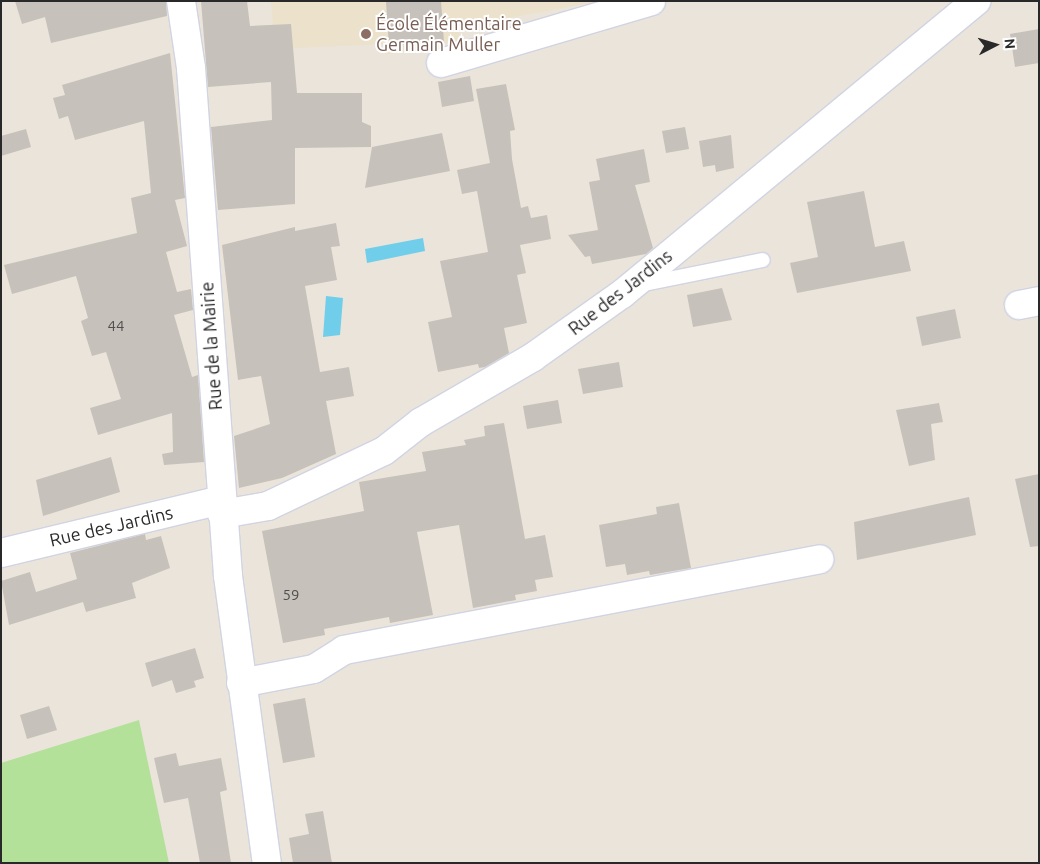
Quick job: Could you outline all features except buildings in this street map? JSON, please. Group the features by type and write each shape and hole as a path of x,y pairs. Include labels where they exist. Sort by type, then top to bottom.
{"street":[{"name":"Rue de la Mairie","path":"181,1 191,68 222,507 242,687 267,863"},
{"path":"441,63 651,1"},
{"name":"Rue des Jardins","path":"1,553 222,507 268,506 384,451 421,422 533,357 632,286 976,1"},
{"path":"242,687 314,669 344,650 819,559"}],"lane":[{"path":"632,286 763,260"}],"shaded area":[{"name":"École Élémentaire Germain Muller","path":"271,1 602,1 458,27 461,40 385,55 384,44 275,49"}],"green space":[{"path":"139,720 169,863 1,863 1,763"}],"water":[{"path":"423,238 425,251 367,263 365,249"},
{"path":"326,296 343,298 340,335 323,337"}],"place":[{"name":"École Élémentaire Germain Muller","path":"366,34"}]}
